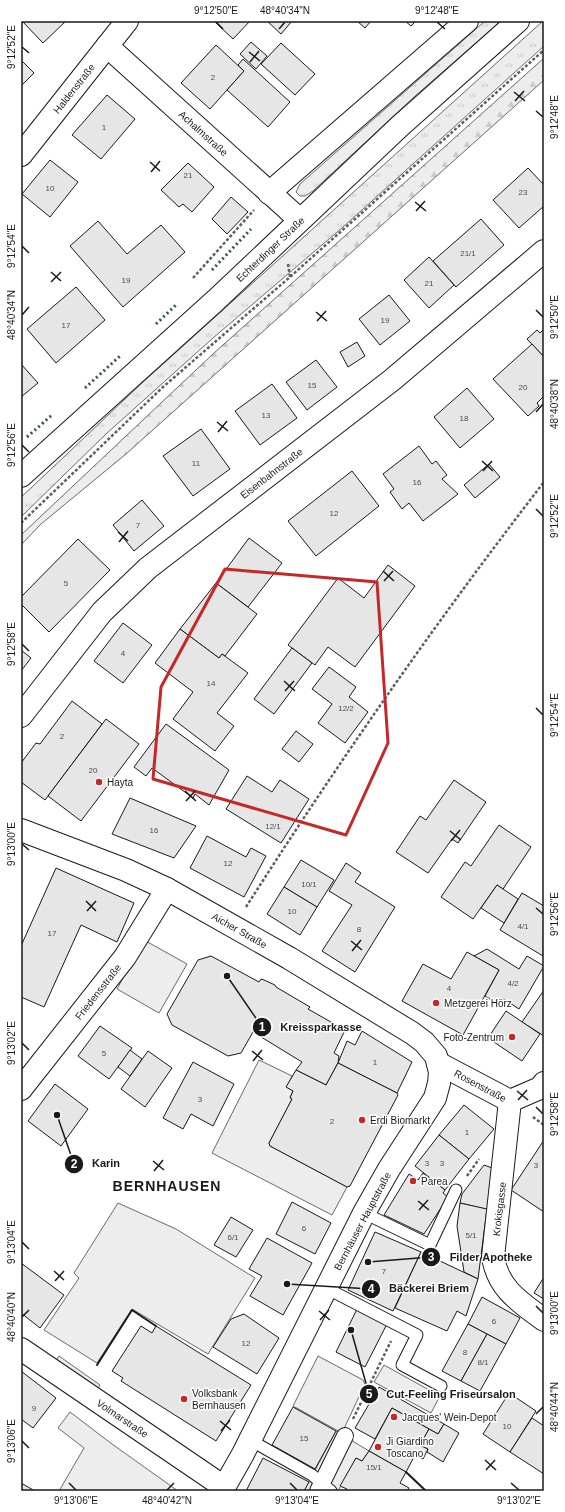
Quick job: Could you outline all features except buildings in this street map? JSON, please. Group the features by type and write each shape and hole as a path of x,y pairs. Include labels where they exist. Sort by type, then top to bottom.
{"street":[{"name":"Haldenstraße","path":"21,155 127,21"},
{"path":"269,193 467,21"},
{"name":"Echterdinger Straße","path":"21,476 216,300 400,126 518,21"},
{"name":"Achalmstraße","path":"107,46 300,220"},
{"name":"Eisenbahnstraße","path":"21,716 102,612 148,568 392,380 544,251"},
{"name":"Aicher Straße","path":"21,830 126,870 167,889 234,926 412,1033 431,1048 438,1063"},
{"name":"Friedensstraße","path":"21,1089 125,957 167,889"},
{"name":"Rosenstraße","path":"438,1063 510,1101 540,1088 544,1083"},
{"name":"Bernhäuser Hauptstraße","path":"223,1489 250,1440 364,1213 435,1098 440,1083 438,1063"},
{"name":"Krokisgasse","path":"510,1101 507,1145 493,1257 500,1280 509,1292 544,1320"},
{"name":"Volmarstraße","path":"21,1349 223,1489"},
{"path":"324,1488 345,1436"}],"lane":[{"path":"364,1213 430,1245 456,1190"},
{"path":"326,1288 399,1324 417,1335 402,1365 441,1386"},
{"path":"250,1440 312,1475 324,1488"}],"path":[{"path":"21,523 163,386 290,278 544,50"},
{"path":"193,278 269,193"},
{"path":"234,926 301,820 380,706 498,542 544,482"},
{"path":"456,1190 482,1155"},
{"path":"345,1436 399,1324"}],"highlighted area":[{"path":"225,569 377,582 388,743 346,835 153,779 161,687"}],"green space":[{"path":"485,21 501,21 414,97 313,191 305,196 300,196 296,192 300,184"},
{"path":"543,21 544,46 343,227 213,338 106,434 21,517 21,497 142,383"},
{"path":"544,58 544,80 126,454 41,524 21,545 21,535 214,353"}],"shaded area":[{"path":"144,940 187,964 159,1013 117,989"},
{"path":"259,1060 292,1076 287,1087 293,1091 290,1097 292,1099 269,1143 270,1146 347,1187 332,1215 212,1153"},
{"path":"118,1203 176,1229 255,1278 208,1354 132,1309 97,1363 44,1330 79,1278 74,1273"},
{"path":"59,1356 100,1385 96,1392 55,1362"},
{"path":"318,1356 363,1380 365,1384 342,1433 293,1406"},
{"path":"384,1365 440,1396 431,1413 374,1382"},
{"path":"70,1412 178,1491 59,1491 84,1448 58,1428"},
{"path":"336,1431 369,1451 362,1461 356,1458 338,1491 304,1491"}],"hedge":[{"path":"212,270 251,229"},
{"path":"156,324 177,304"},
{"path":"85,388 120,356"},
{"path":"27,437 52,415"}],"wall":[{"path":"97,1365 132,1310 156,1326"},
{"path":"406,1472 426,1491"}],"place":[{"name":"Hayta","path":"99,782"},
{"name":"Kreissparkasse","path":"227,976"},
{"name":"Metzgerei Hörz","path":"436,1003"},
{"name":"Foto-Zentrum","path":"512,1037"},
{"name":"Karin","path":"57,1115"},
{"name":"Erdi Biomarkt","path":"362,1120"},
{"name":"Parea","path":"413,1181"},
{"name":"Filder Apotheke","path":"368,1262"},
{"name":"Bäckerei Briem","path":"287,1284"},
{"name":"Cut-Feeling Friseursalon","path":"351,1330"},
{"name":"Volksbank Bernhausen","path":"184,1399"},
{"name":"Jacques' Wein-Depot","path":"394,1417"},
{"name":"Ji Giardino Toscano","path":"378,1447"}],"district":[{"name":"BERNHAUSEN","path":"167,1186"}]}
